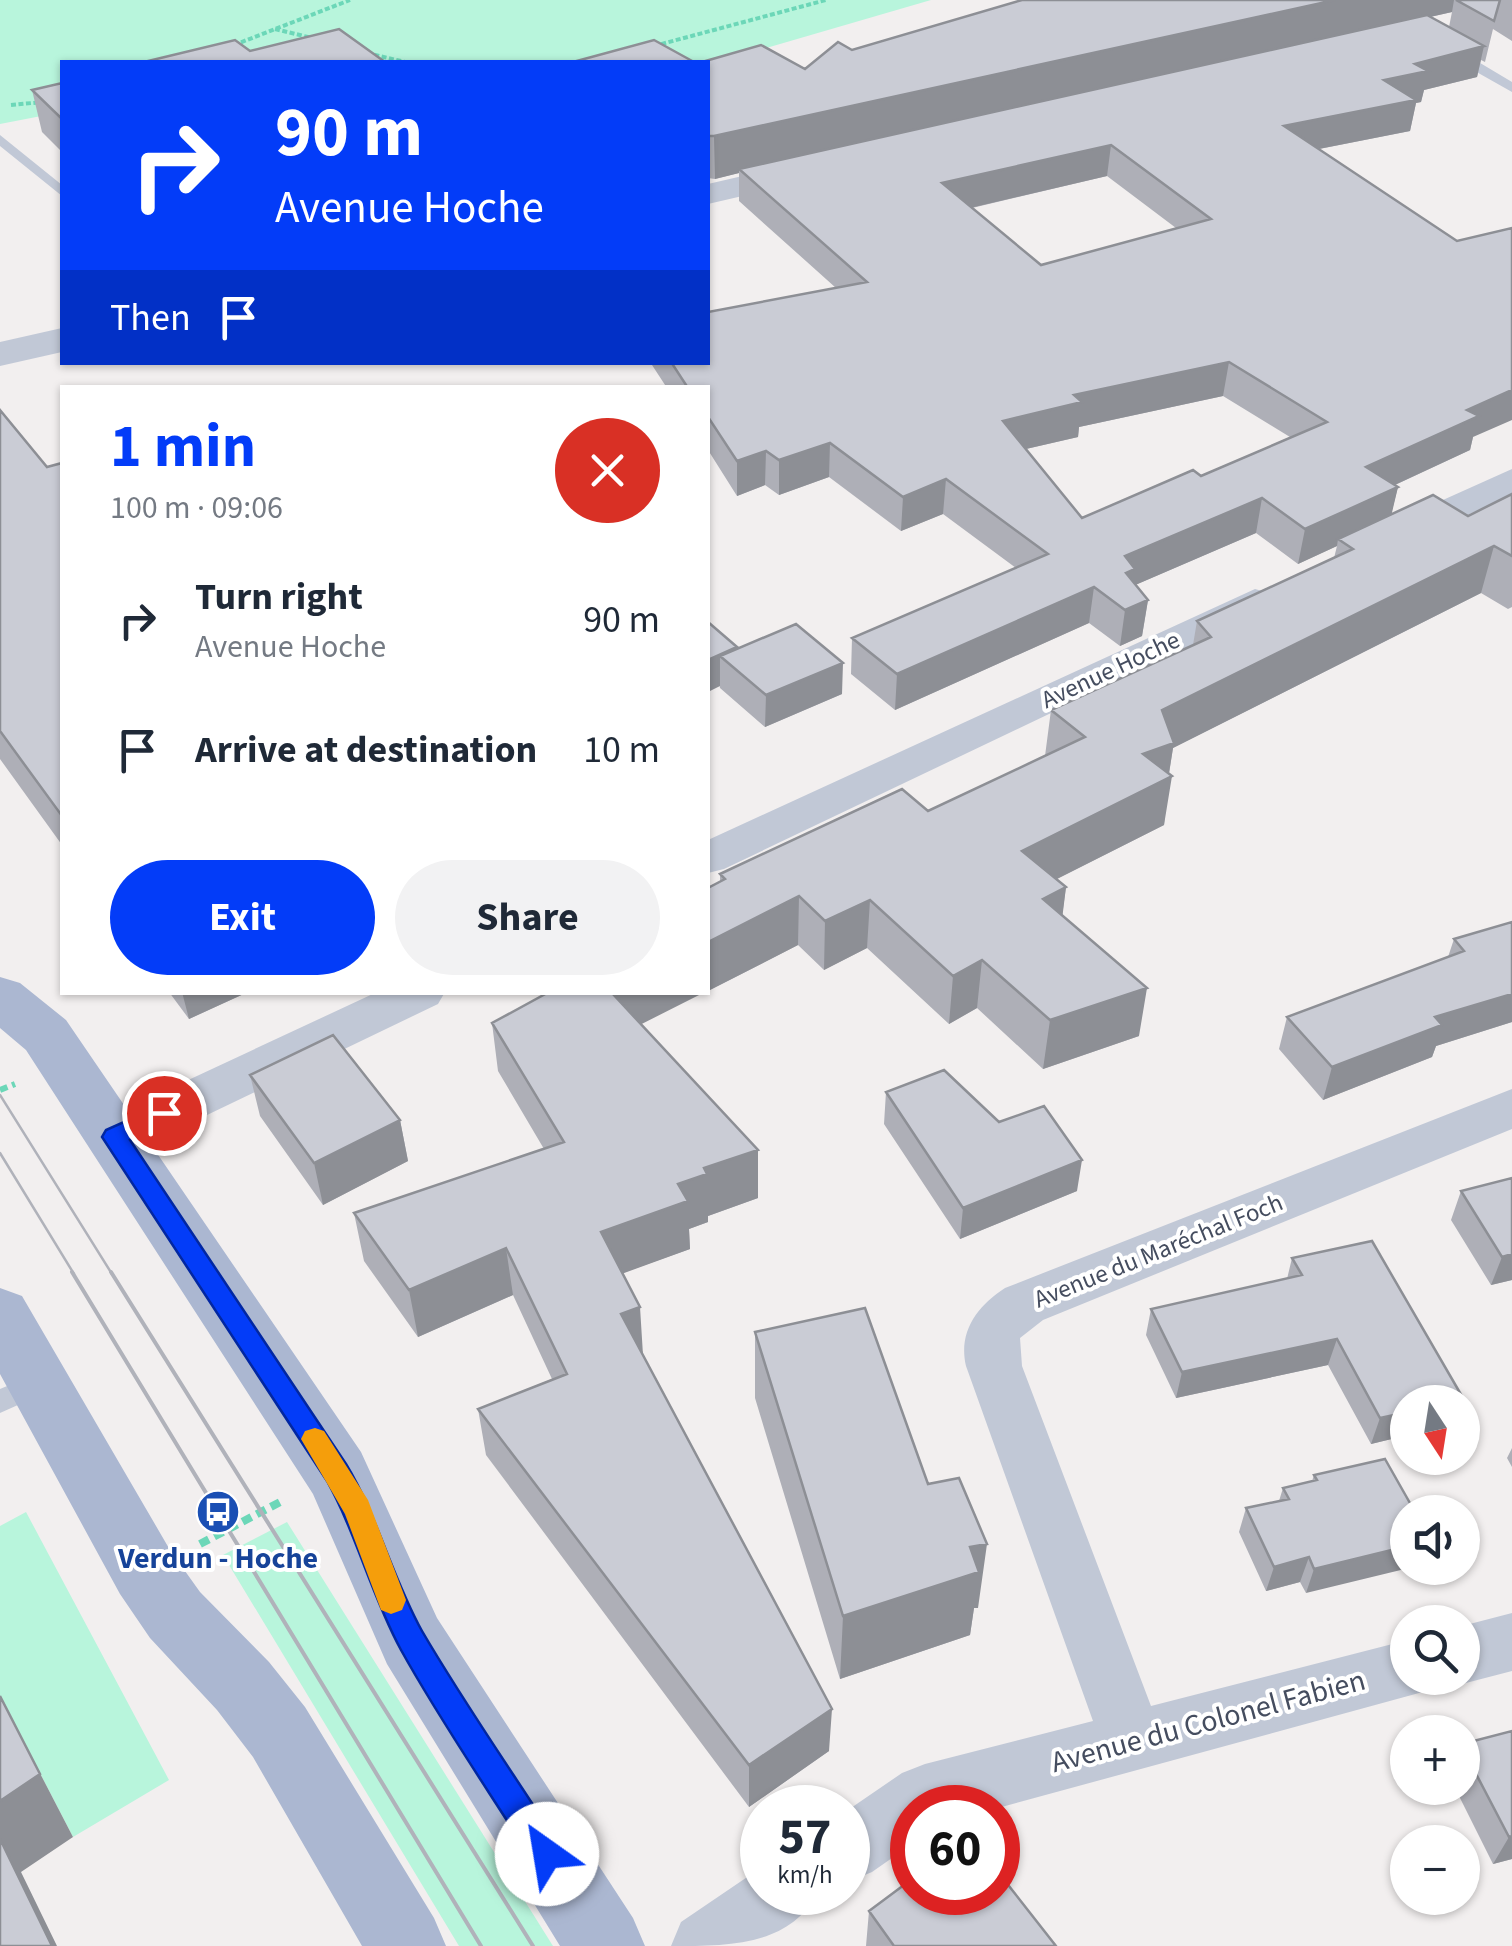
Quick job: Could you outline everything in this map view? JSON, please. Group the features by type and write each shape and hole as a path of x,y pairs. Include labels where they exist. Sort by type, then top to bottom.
{"main road":[{"path":"0,997 46,1035 336,1472 358,1508 387,1592 412,1641 605,1946"},
{"path":"0,1314 20,1392 175,1615 243,1686 280,1732 406,1946"}],"street":[{"path":"710,194 842,163"},
{"path":"0,354 60,340"},
{"path":"1369,547 1512,480"},
{"name":"Avenue Hoche","path":"710,857 1298,581"},
{"path":"114,1137 415,995"},
{"name":"Avenue du Maréchal Foch","path":"1132,1740 994,1366 989,1350 992,1332 1003,1317 1024,1304 1512,1108"},
{"path":"1480,1650 1512,1642"},
{"name":"Avenue du Colonel Fabien","path":"870,1834 925,1796 1390,1674"},
{"path":"705,1946 750,1915"}],"lane":[{"path":"1445,33 1512,88"},
{"path":"0,139 4,138 60,190"}],"path":[{"path":"220,50 350,0"},
{"path":"645,48 826,0"},
{"path":"275,29 312,38"},
{"path":"368,53 397,60"},
{"path":"3,105 47,101"},
{"path":"145,1572 336,1472"}],"green space":[{"path":"0,0 931,0 710,64 710,60 60,60 60,112 0,124"},
{"path":"26,1512 169,1780 73,1837 0,1696 0,1526"},
{"path":"287,1522 553,1946 459,1946 223,1555"}],"building":[{"path":"1022,0 1335,0 710,136 709,60 761,45 805,69 838,42 852,50"},
{"path":"1456,0 1500,0 1494,21"},
{"path":"1427,15 1484,46 1415,64 1428,71 1384,80 1416,100 1284,126 1457,241 1512,228 1512,390 1467,410 1479,416 1366,467 1398,487 1305,529 1262,498 1125,556 1135,569 1126,573 1148,600 1125,610 1094,587 897,674 852,638 1048,554 946,479 903,497 830,443 779,460 766,451 737,461 710,420 710,385 686,385 673,365 710,365 710,312 867,282 739,169","holes":["1111,145 1211,219 1041,265 942,183","1229,362 1327,422 1201,476 1193,470 1082,518 1003,421 1082,402 1074,395"]},
{"path":"339,29 382,60 152,60 235,40 250,51"},
{"path":"654,40 690,60 580,60"},
{"path":"60,83 60,117 32,90"},
{"path":"0,410 47,467 60,464 60,813 0,731"},
{"path":"1512,494 1512,556 1494,546 1162,710 1174,743 1143,754 1172,776 1022,851 1066,887 1043,899 1147,988 1050,1020 982,960 953,976 870,900 825,921 799,896 710,941 710,887 725,879 720,874 902,789 928,811 1085,737 1051,710 1211,637 1197,621 1353,549 1338,539 1433,495 1468,516"},
{"path":"710,624 737,647 710,659"},
{"path":"796,624 843,663 766,695 720,656"},
{"path":"1512,922 1512,994 1435,1017 1442,1025 1332,1067 1287,1017 1464,951 1454,939"},
{"path":"543,995 614,995 758,1150 704,1168 707,1174 678,1184 688,1201 601,1232 640,1307 621,1314 832,1709 749,1765 478,1409 567,1374 506,1248 409,1290 354,1213 564,1142 492,1023"},
{"path":"333,1035 400,1120 314,1163 250,1075"},
{"path":"944,1070 999,1122 1044,1106 1082,1160 963,1208 886,1092"},
{"path":"1512,1178 1512,1254 1502,1257 1461,1191"},
{"path":"1372,1241 1455,1385 1390,1385 1390,1416 1380,1418 1337,1339 1182,1372 1151,1309 1302,1275 1292,1258"},
{"path":"865,1308 928,1484 959,1478 987,1544 970,1547 979,1572 843,1616 755,1332"},
{"path":"1385,1459 1390,1475 1394,1475 1405,1495 1390,1495 1390,1550 1314,1569 1309,1557 1274,1567 1246,1508 1289,1499 1283,1488 1317,1480 1314,1475"},
{"path":"0,1696 40,1774 0,1801"},
{"path":"1512,1731 1509,1837 1480,1781 1480,1739"},
{"path":"0,1839 52,1946 0,1946"},
{"path":"890,1895 890,1915 1020,1915 1020,1900 1056,1946 894,1946 870,1910"}],"tram line":[{"path":"0,1095 112,1274"},
{"path":"0,1153 74,1274"},
{"path":"72,1272 481,1946"},
{"path":"111,1272 533,1946"}],"slow traffic":[{"path":"315,1439 358,1508 391,1600"}],"place":[{"name":"Verdun - Hoche","path":"218,1512"}],"route":[{"path":"164,1113 114,1137 358,1508 387,1592 412,1641 547,1854"}]}
